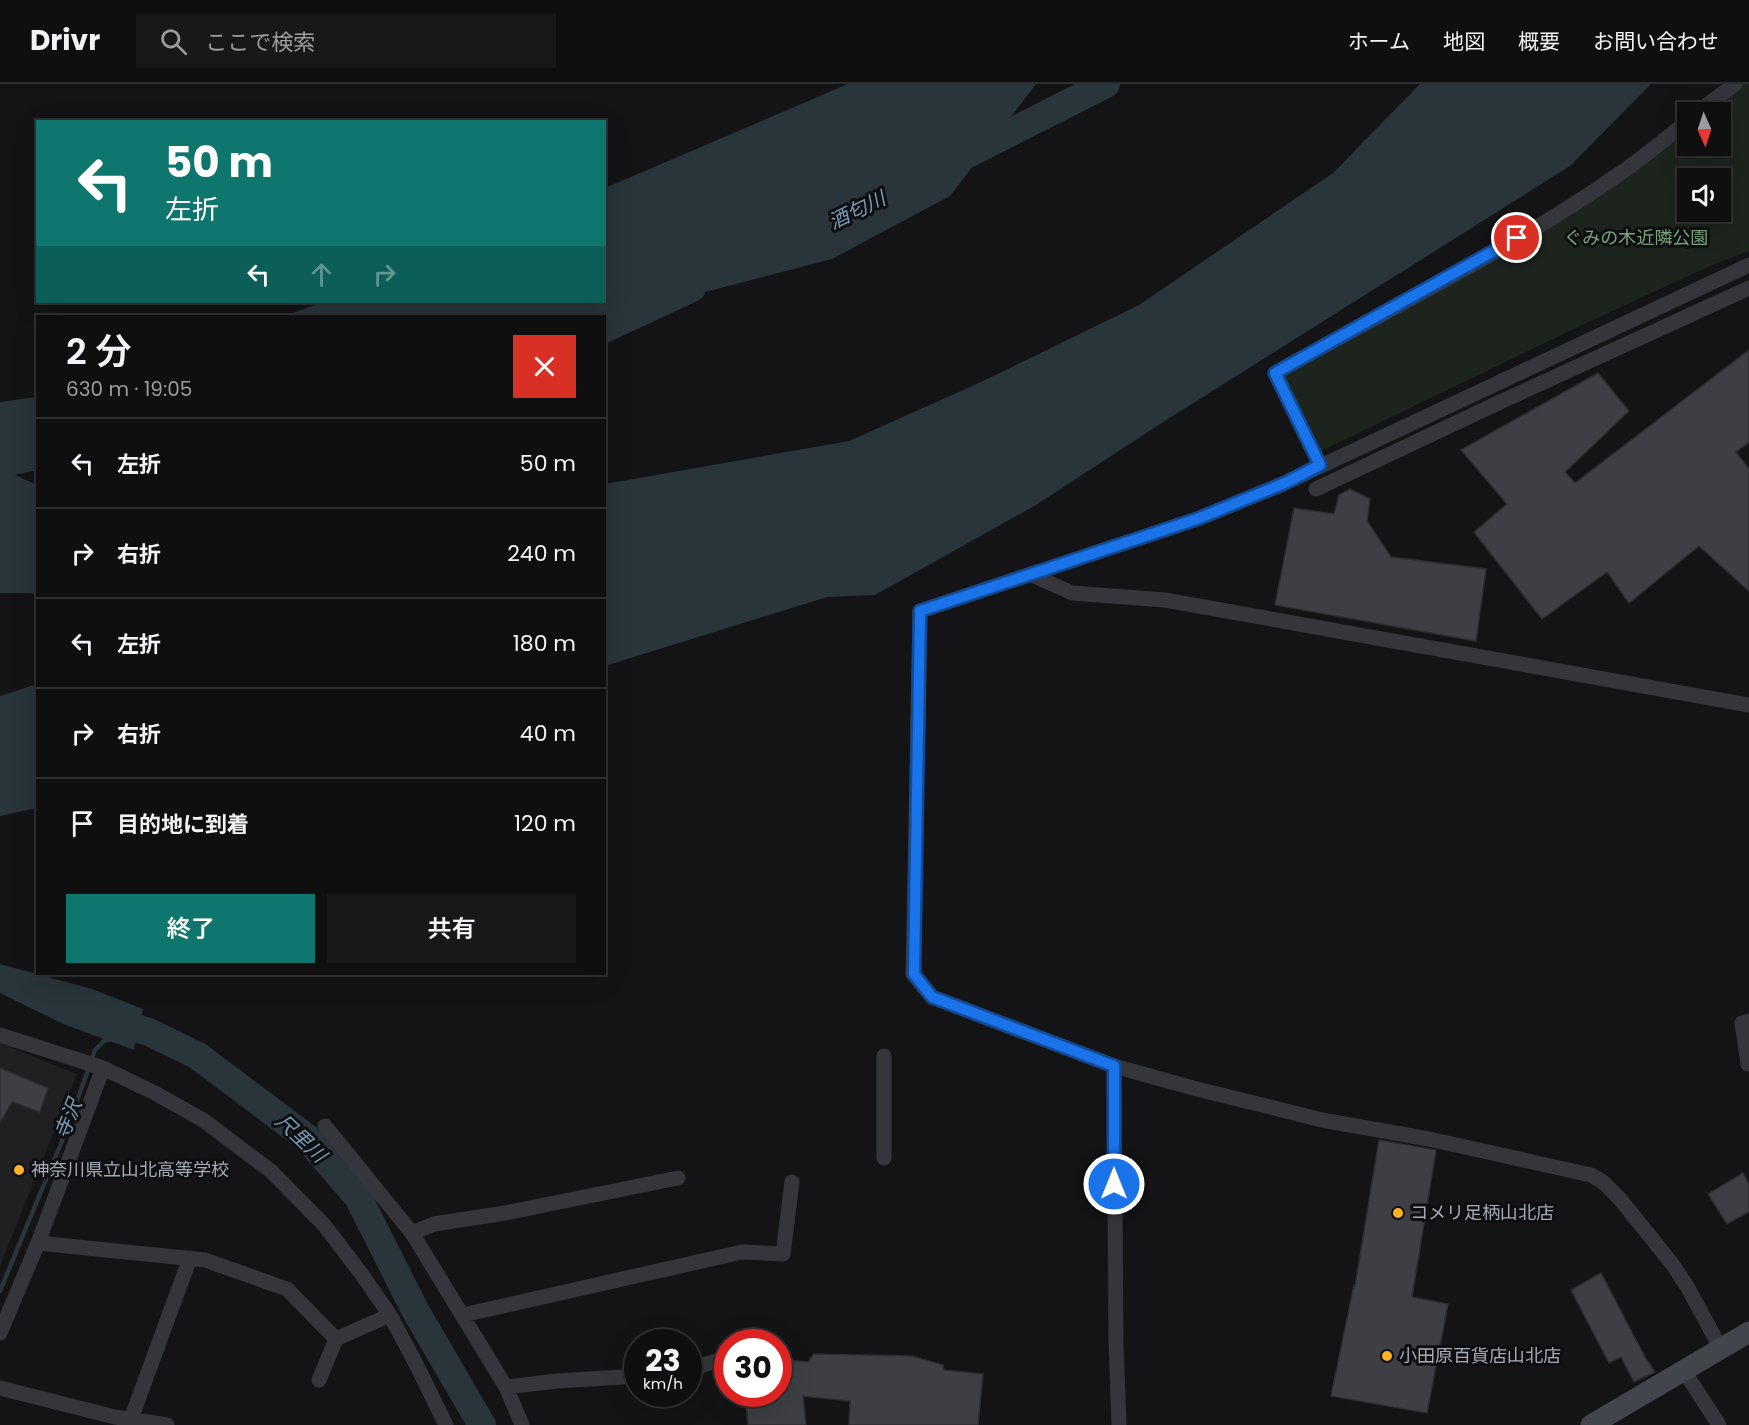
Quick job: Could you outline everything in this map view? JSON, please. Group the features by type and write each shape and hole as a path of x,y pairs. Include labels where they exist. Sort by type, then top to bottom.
{"main road":[{"path":"1590,1425 1749,1332"}],"street":[{"path":"1711,102 1735,84"},
{"path":"1320,465 1275,373 1552,218 1620,174 1677,130"},
{"path":"1721,1349 1673,1265 1620,1199 1603,1182 1591,1175 1429,1139 1322,1119 1193,1088 1114,1066 932,997 914,974 920,611 1197,519 1285,483 1749,265"},
{"path":"1316,489 1749,288"},
{"path":"1030,574 1072,592 1166,600 1749,705"},
{"path":"1748,1064 1742,1023 1749,1021"},
{"path":"0,1035 102,1068 155,1093 203,1120 271,1171 325,1226 390,1315 446,1425"},
{"path":"884,1056 884,1158"},
{"path":"1114,1066 1116,1342 1119,1425"},
{"path":"0,1333 38,1243 102,1068"},
{"path":"325,1126 412,1233 506,1387 522,1425"},
{"path":"412,1233 434,1224 505,1213 678,1178"},
{"path":"463,1315 742,1252 783,1254 792,1182"},
{"path":"38,1243 205,1260 287,1289 336,1339"},
{"path":"131,1419 190,1258"},
{"path":"319,1380 336,1339 390,1315"},
{"path":"1684,1371 1719,1425"},
{"path":"506,1387 624,1377"},
{"path":"0,1388 114,1421 131,1419 168,1425"}],"shaded area":[{"name":"神奈川県立山北高等学校","path":"0,1043 77,1074 0,1266"}],"green space":[{"name":"ぐみの木近隣公園","path":"1743,84 1749,84 1749,251 1710,266 1580,326 1319,452 1285,384 1287,373 1566,218 1641,166 1677,136 1677,156 1731,156 1731,102 1720,102"}],"water":[{"path":"848,84 1036,84 950,196 832,259 606,318 606,315 288,315 320,303 606,303 606,188"},
{"path":"1420,84 1651,84 1570,166 1160,424 1036,505 875,595 827,597 606,666 606,484 849,441 981,382 1139,305 1333,173"},
{"path":"36,397 36,470 15,475 36,485 36,593 0,593 0,402"},
{"path":"36,684 36,808 0,816 0,696"},
{"path":"0,964 92,989 143,1009 134,1050 63,1024 0,993"}],"building":[{"path":"1749,350 1749,442 1736,452 1749,469 1749,591 1699,546 1629,603 1607,572 1542,619 1474,532 1507,504 1461,450 1598,373 1629,411 1565,472 1575,483"},
{"path":"1350,489 1370,499 1367,521 1391,557 1486,569 1476,641 1275,605 1294,508 1334,514 1339,495"},
{"path":"0,1068 48,1088 40,1112 12,1102 0,1123"},
{"path":"1379,1140 1436,1150 1412,1297 1448,1304 1427,1413 1331,1396 1355,1286"},
{"path":"1743,1173 1749,1184 1749,1212 1727,1224 1708,1194"},
{"path":"1601,1273 1655,1372 1634,1382 1621,1357 1609,1363 1571,1290"},
{"path":"814,1354 912,1356 943,1365 944,1370 983,1374 978,1425 849,1425 850,1401 803,1396 806,1425 748,1425 746,1407 792,1407 792,1360 808,1362"}],"waterway":[{"name":"酒匂川","path":"958,159 1106,84"},
{"name":"酒匂川","path":"606,328 692,288"},
{"name":"尺里川","path":"103,1018 149,1032 198,1056 307,1138 358,1197 415,1310 482,1425"},
{"name":"寺沢","path":"0,1291 69,1124 95,1050 105,1040 111,1039"}],"place":[{"name":"神奈川県立山北高等学校","path":"19,1170"},
{"name":"コメリ足柄山北店","path":"1398,1213"},
{"name":"小田原百貨店山北店","path":"1387,1356"}],"route":[{"path":"1114,1184 1114,1066 932,997 914,974 920,611 1197,519 1285,483 1320,465 1275,373 1517,238"}]}
